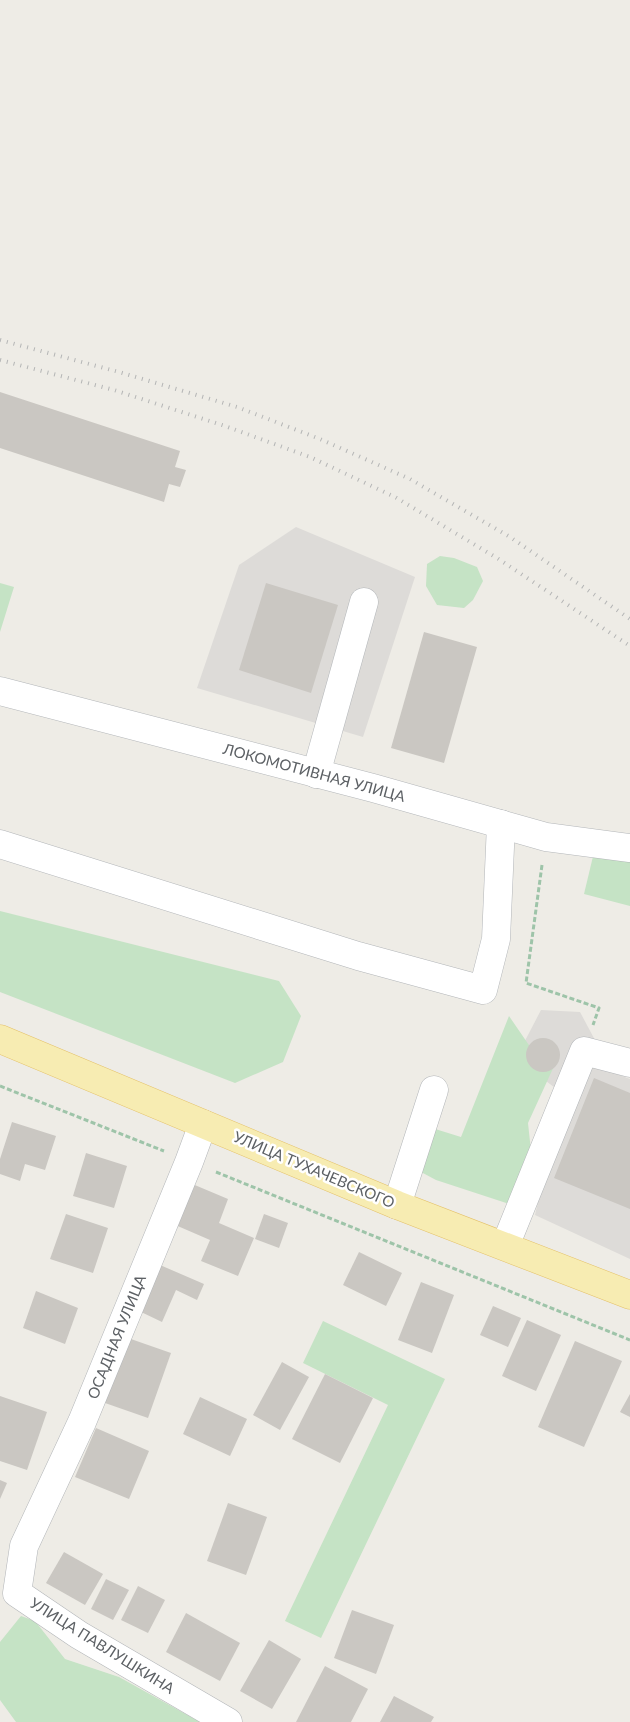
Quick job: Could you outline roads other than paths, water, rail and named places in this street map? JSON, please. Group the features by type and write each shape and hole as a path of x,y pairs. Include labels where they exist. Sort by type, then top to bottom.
{"main road":[{"name":"УЛИЦА ТУХАЧЕВСКОГО","path":"0,1038 397,1205 630,1295"}],"street":[{"path":"316,774 364,602"},
{"name":"ЛОКОМОТИВНАЯ УЛИЦА","path":"0,691 546,836 630,848"},
{"path":"0,844 358,956 484,990 496,940 501,824"},
{"path":"505,1246 584,1051 630,1063"},
{"path":"397,1205 434,1090"},
{"name":"ОСАДНАЯ УЛИЦА","path":"24,1546 82,1422 203,1124"},
{"name":"УЛИЦА ПАВЛУШКИНА","path":"24,1546 17,1593 79,1635 228,1722"}],"railway":[{"path":"0,340 119,372 237,407 320,439 410,479 510,537 630,619"},
{"path":"0,360 114,390 225,426 310,457 395,497 497,558 630,646"}]}
